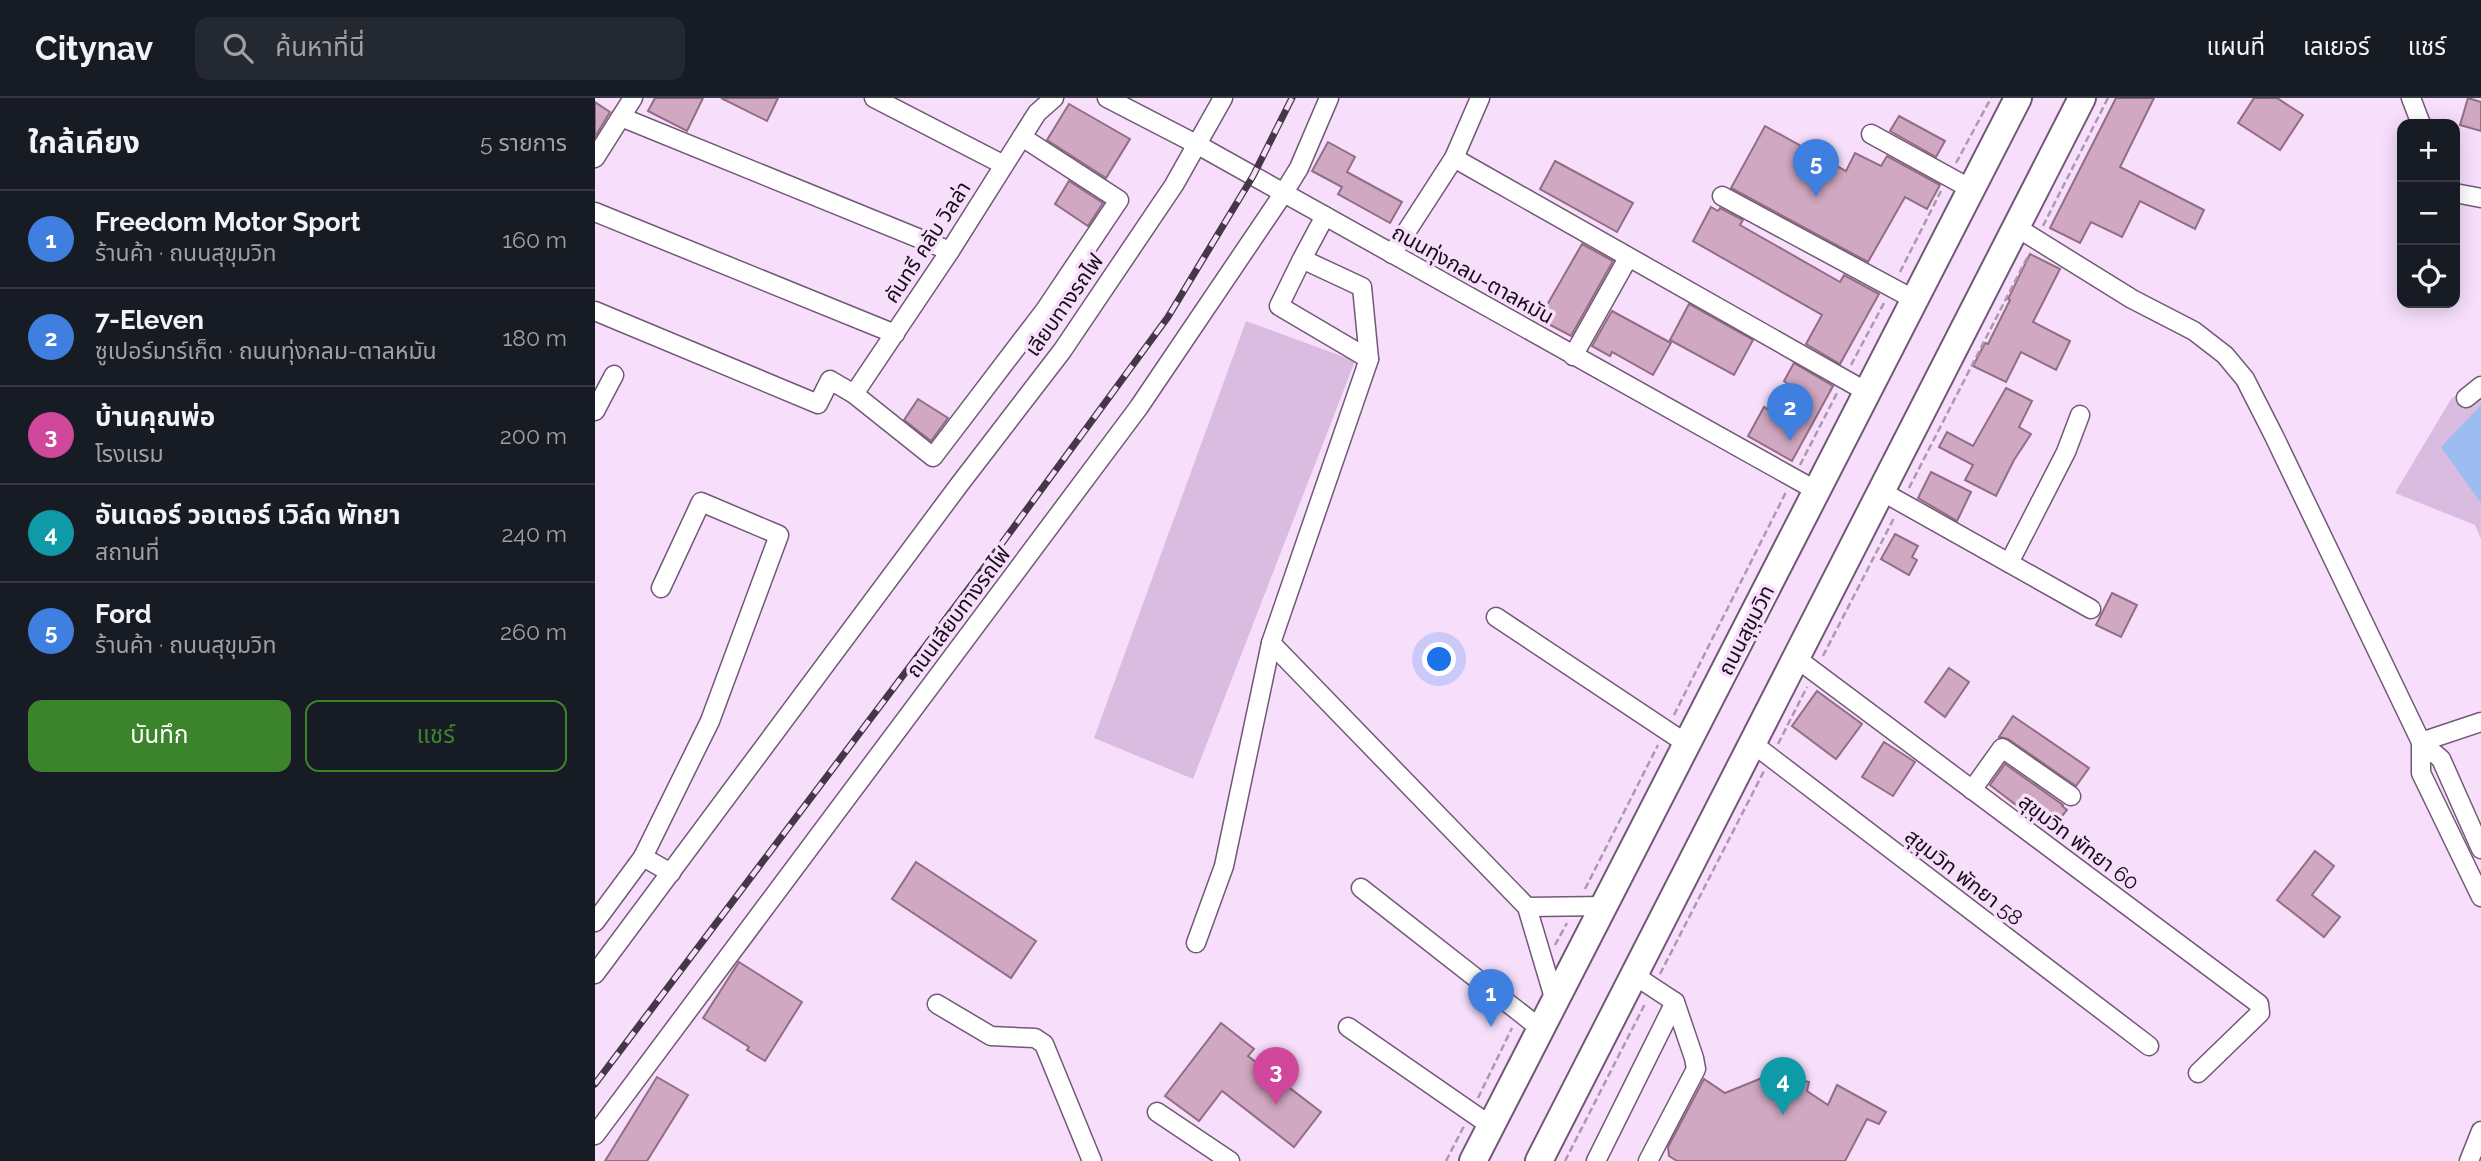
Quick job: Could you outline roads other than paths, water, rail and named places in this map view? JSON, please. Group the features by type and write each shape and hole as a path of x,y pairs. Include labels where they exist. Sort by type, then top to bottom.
{"highway":[{"path":"1545,1158 1644,981 2026,233 2082,98"},
{"name":"ถนนสุขุมวิท","path":"1473,1161 1481,1118 1541,1029 1604,906 1676,737 1817,491 1867,392 1903,294 1960,183 2009,99"},
{"path":"1481,1118 1500,1161"}],"street":[{"path":"595,157 633,98"},
{"path":"874,98 1004,165"},
{"name":"คันทรี คลับ วิลล่า","path":"854,394 950,251 1022,137 1037,106 1053,98"},
{"name":"ถนนทุ่งกลม-ตาลหมัน","path":"1107,98 1198,145 1817,491"},
{"path":"1198,145 1223,98"},
{"name":"ถนนเลียบทางรถไฟ","path":"595,1135 1139,407 1299,168 1329,98"},
{"path":"1392,254 1454,158 1480,98"},
{"path":"2411,98 2419,119"},
{"path":"621,117 950,251"},
{"path":"1871,134 1960,183"},
{"path":"595,311 818,404 830,380 854,394 933,457 1045,310 1119,200 1022,137"},
{"name":"เลียบทางรถไฟ","path":"671,873 959,485 1062,351 1198,145"},
{"path":"1454,158 1867,392"},
{"path":"2460,194 2481,198"},
{"path":"1722,196 1903,294"},
{"path":"595,212 895,334"},
{"path":"1325,216 1279,306 1369,359"},
{"path":"2026,233 2132,299 2194,331 2225,355 2245,379 2421,742 2441,759 2481,849"},
{"path":"1573,356 1628,258"},
{"path":"1196,943 1224,866 1271,643 1369,359 1362,287 1302,259"},
{"path":"595,411 614,375"},
{"path":"2466,398 2481,386"},
{"path":"2009,563 2066,452 2080,415"},
{"path":"1891,497 2091,609"},
{"path":"595,922 643,857 710,721 779,535 701,502 661,588"},
{"path":"1496,617 1676,737"},
{"path":"1271,643 1527,907 1555,1001"},
{"name":"สุขุมวิท พัทยา 60","path":"1805,665 2259,1004 2260,1013 2197,1073"},
{"path":"2421,742 2481,722"},
{"path":"2421,742 2421,773 2481,897"},
{"path":"1972,790 2002,748 2071,796"},
{"name":"สุขุมวิท พัทยา 58","path":"1762,750 2148,1046"},
{"path":"595,974 671,873 643,857"},
{"path":"1361,888 1541,1029"},
{"path":"1527,907 1604,906"},
{"path":"1644,981 1675,1002 1695,1058 1696,1069 1648,1161"},
{"path":"1596,1161 1675,1002"},
{"path":"937,1004 991,1036 1035,1038 1044,1044 1092,1161"},
{"path":"1348,1027 1481,1118"},
{"path":"1157,1112 1230,1161"},
{"path":"2469,1161 2481,1132"}],"water":[{"path":"2481,405 2481,503 2441,447"}],"railway":[{"path":"595,1084 972,584 1168,317 1253,176 1292,98"}],"place":[{"name":"Ford","path":"1816,197"},
{"name":"7-Eleven","path":"1790,441"},
{"name":"Freedom Motor Sport","path":"1491,1027"},
{"name":"บ้านคุณพ่อ","path":"1276,1105"},
{"name":"อันเดอร์ วอเตอร์ เวิล์ด พัทยา","path":"1783,1115"}]}
